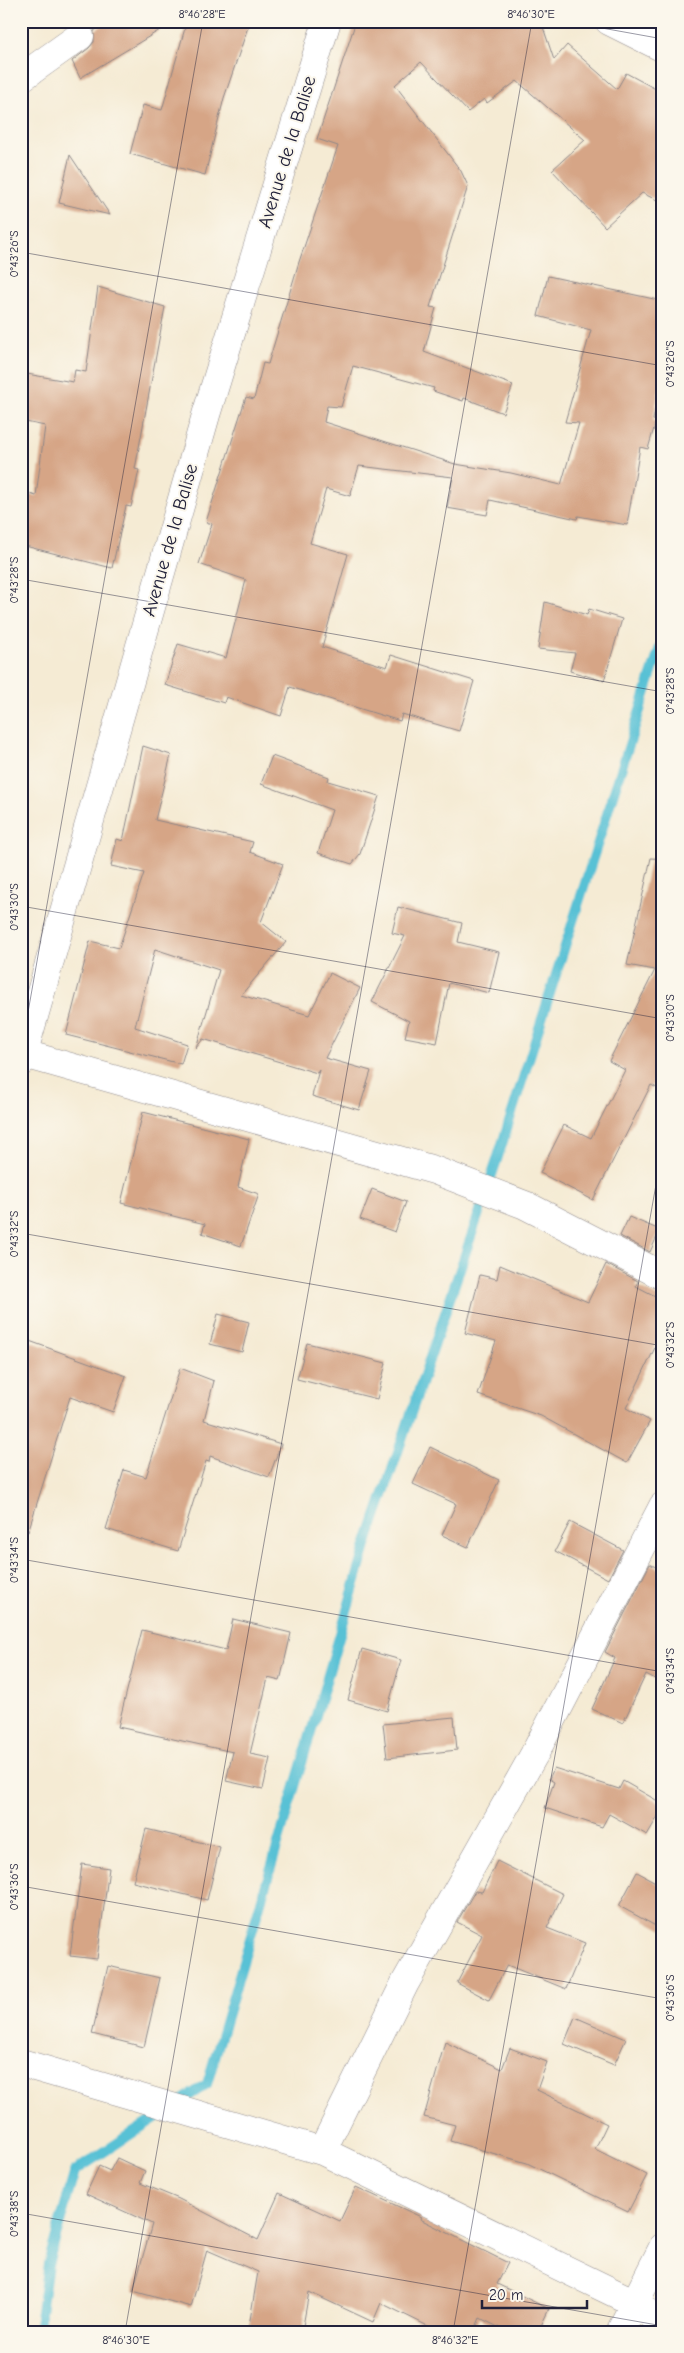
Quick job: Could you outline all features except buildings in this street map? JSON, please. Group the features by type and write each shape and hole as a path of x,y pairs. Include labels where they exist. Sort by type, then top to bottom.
{"street":[{"name":"Avenue de la Balise","path":"22,1056 206,414 327,21"},
{"path":"609,21 663,48"},
{"path":"21,78 80,36"},
{"path":"22,1056 434,1170 525,1205 663,1276"},
{"path":"322,2151 404,1983 535,1753 663,1506"},
{"path":"21,2063 322,2151 634,2303 663,2323"},
{"path":"620,2332 663,2247"}],"waterway":[{"path":"38,2332 48,2264 75,2171 207,2084 366,1546 496,1163 663,638"}]}
